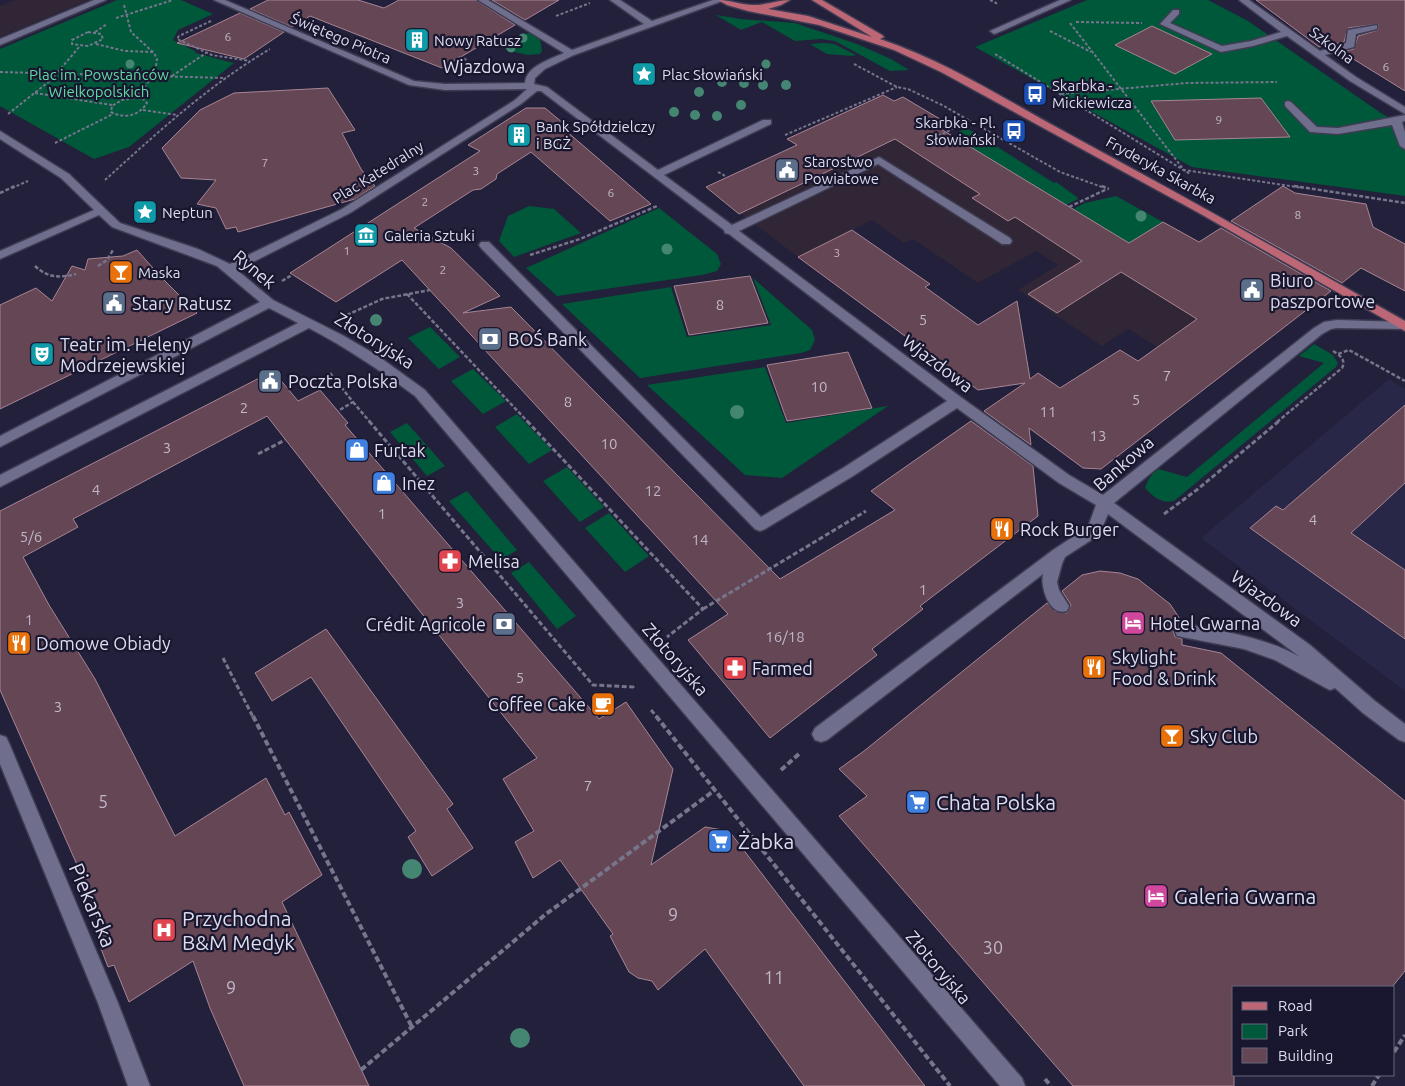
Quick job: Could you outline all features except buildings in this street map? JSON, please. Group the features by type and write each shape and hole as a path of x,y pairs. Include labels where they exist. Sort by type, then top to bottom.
{"main road":[{"name":"Fryderyka Skarbka","path":"722,0 748,8 806,18 897,48"},
{"path":"748,8 776,5 786,0"},
{"name":"Fryderyka Skarbka","path":"816,0 897,48 984,91 1203,211 1403,326"}],"street":[{"path":"0,42 102,0"},
{"name":"Świętego Piotra","path":"218,0 405,81 428,86"},
{"path":"482,0 571,53"},
{"path":"614,0 651,25"},
{"path":"532,86 530,77 542,67 571,53 722,0"},
{"path":"994,31 1067,0"},
{"name":"Szkolna","path":"1242,0 1353,79 1405,111"},
{"path":"1176,12 1164,24 1221,49 1253,43 1289,32"},
{"path":"1318,54 1351,45 1350,32 1374,27"},
{"name":"Wjazdowa","path":"428,86 532,86 544,89 956,402 1064,479 1104,503 1304,650 1369,708 1405,734"},
{"name":"Plac Katedralny","path":"229,269 346,211 518,102 532,86"},
{"path":"1288,104 1314,130 1338,131 1400,119 1405,146"},
{"path":"657,174 767,122"},
{"name":"Rynek","path":"0,134 62,173 88,196 112,222 121,228 194,252 229,269 269,304 0,442"},
{"path":"729,231 879,160 1006,241"},
{"path":"0,256 102,210"},
{"path":"485,245 760,525 848,472 956,402"},
{"name":"Złotoryjska","path":"269,304 314,326 373,359 406,382 431,404 1014,1086"},
{"name":"Bankowa","path":"821,734 1058,554 1094,531 1104,503 1322,327 1337,324 1403,326"},
{"path":"0,481 314,326"},
{"path":"1058,554 1051,568 1049,580 1051,592 1062,606"},
{"path":"1183,631 1244,642 1280,654 1317,674 1369,708"},
{"name":"Piekarska","path":"0,743 108,1003 139,1086"}],"path":[{"path":"124,0 132,34 154,52 158,66 153,76 136,98"},
{"path":"154,52 120,50 95,44 80,46 72,44 73,39 82,34 95,32 126,14 174,0"},
{"path":"1026,18 1093,53"},
{"path":"215,19 177,39 207,53 250,61"},
{"path":"1164,24 1069,22 1184,170 1405,203"},
{"path":"95,32 103,37 95,44"},
{"path":"4,117 57,73 80,46"},
{"path":"88,196 177,115 250,61 270,49"},
{"path":"993,52 1192,176"},
{"path":"171,76 207,53"},
{"path":"459,57 467,60"},
{"path":"854,64 897,86 908,89 942,105 1060,172 1116,192"},
{"path":"0,72 227,78"},
{"path":"1060,94 1186,83 1280,82"},
{"path":"783,136 897,86"},
{"path":"35,93 113,105"},
{"path":"113,114 110,111 113,105 122,100 136,98 146,101 146,106 143,110"},
{"path":"32,154 113,114 127,116 143,110 177,115"},
{"path":"938,136 969,121"},
{"path":"1069,207 1108,189"},
{"path":"503,264 580,239 684,195"},
{"path":"98,266 111,256 113,245"},
{"path":"41,272 54,278 76,274"},
{"path":"279,282 292,275"},
{"path":"314,326 382,299 430,290"},
{"path":"407,294 703,609"},
{"path":"1158,518 1198,489 1342,368 1344,364 1343,359 1338,354 1310,337"},
{"path":"1338,354 1349,350 1405,381"},
{"path":"330,373 593,685 633,688 639,695"},
{"path":"338,411 353,402"},
{"path":"258,454 285,440"},
{"path":"672,643 666,636 703,609 866,511"},
{"path":"223,658 412,1027"},
{"path":"645,702 950,1086"},
{"path":"361,1070 546,914 766,752 788,777"},
{"path":"1395,1050 1405,1035"},
{"path":"1038,1071 1051,1086"}],"shaded area":[{"path":"16,0 88,0 0,37 0,6"},
{"path":"883,95 894,101 903,97 940,119 923,127 1128,244 1163,222 1218,254 1271,338 1213,381 1128,329 1102,346 1018,290 1058,265 1036,251 978,283 913,239 904,243 872,220 798,257 706,187 798,146 787,139"},
{"path":"1389,379 1405,389 1405,691 1201,538"}],"green space":[{"name":"Plac im. Powstańców Wielkopolskich","path":"117,0 181,0 213,14 178,30 173,40 196,53 234,63 129,147 94,159 0,106 0,49"},
{"path":"1087,0 1208,0 1248,21 1381,113 1405,127 1405,196 1192,167 975,47"},
{"path":"716,15 795,23 857,44 891,59 909,70 890,71 835,41 821,39 795,41 762,22 741,30"},
{"path":"531,33 540,40 542,51 540,54 528,55 506,50 505,46 523,34"},
{"path":"810,44 834,44 856,55 827,54"},
{"path":"965,128 1054,183 1056,182 1078,199 1066,205 962,142 970,138 959,131"},
{"path":"1116,196 1163,222 1128,244 1073,209 1085,203"},
{"path":"529,206 554,209 581,233 514,257 499,241 508,216"},
{"path":"659,208 717,254 721,264 717,271 702,275 557,296 526,268"},
{"path":"753,278 812,330 815,340 810,350 640,378 562,304 671,287 687,337 771,325"},
{"path":"430,327 460,357 439,369 408,338"},
{"path":"1314,344 1333,355 1338,363 1336,367 1174,501 1161,501 1145,488 1150,477 1158,469 1187,477 1324,363 1299,356"},
{"path":"765,367 786,423 888,406 782,478 745,475 647,385"},
{"path":"473,369 506,401 483,414 451,381"},
{"path":"517,414 552,450 529,464 495,427"},
{"path":"407,423 445,466 427,476 390,432"},
{"path":"567,467 604,507 580,522 543,481"},
{"path":"467,491 517,550 501,560 449,501"},
{"path":"609,513 649,556 625,572 585,528"},
{"path":"529,562 576,616 557,629 511,573"}],"place":[{"name":"Nowy Ratusz","path":"417,40"},
{"name":"Plac Słowiański","path":"644,74"},
{"name":"Skarbka - Mickiewicza","path":"1035,94"},
{"name":"Skarbka - Pl. Słowiański","path":"1014,131"},
{"name":"Bank Spółdzielczy i BGŻ","path":"519,135"},
{"name":"Starostwo Powiatowe","path":"787,170"},
{"name":"Neptun","path":"145,212"},
{"name":"Galeria Sztuki","path":"366,235"},
{"name":"Maska","path":"121,272"},
{"name":"Biuro paszportowe","path":"1252,290"},
{"name":"Stary Ratusz","path":"114,303"},
{"name":"BOŚ Bank","path":"490,339"},
{"name":"Teatr im. Heleny Modrzejewskiej","path":"42,354"},
{"name":"Poczta Polska","path":"270,381"},
{"name":"Furtak","path":"357,450"},
{"name":"Inez","path":"384,483"},
{"name":"Rock Burger","path":"1002,529"},
{"name":"Melisa","path":"450,561"},
{"name":"Hotel Gwarna","path":"1133,623"},
{"name":"Crédit Agricole","path":"504,624"},
{"name":"Domowe Obiady","path":"19,643"},
{"name":"Skylight Food & Drink","path":"1094,667"},
{"name":"Farmed","path":"735,668"},
{"name":"Coffee Cake","path":"603,704"},
{"name":"Sky Club","path":"1172,736"},
{"name":"Chata Polska","path":"918,802"},
{"name":"Żabka","path":"720,841"},
{"name":"Galeria Gwarna","path":"1156,896"},
{"name":"Przychodna B&M Medyk","path":"164,930"}]}
